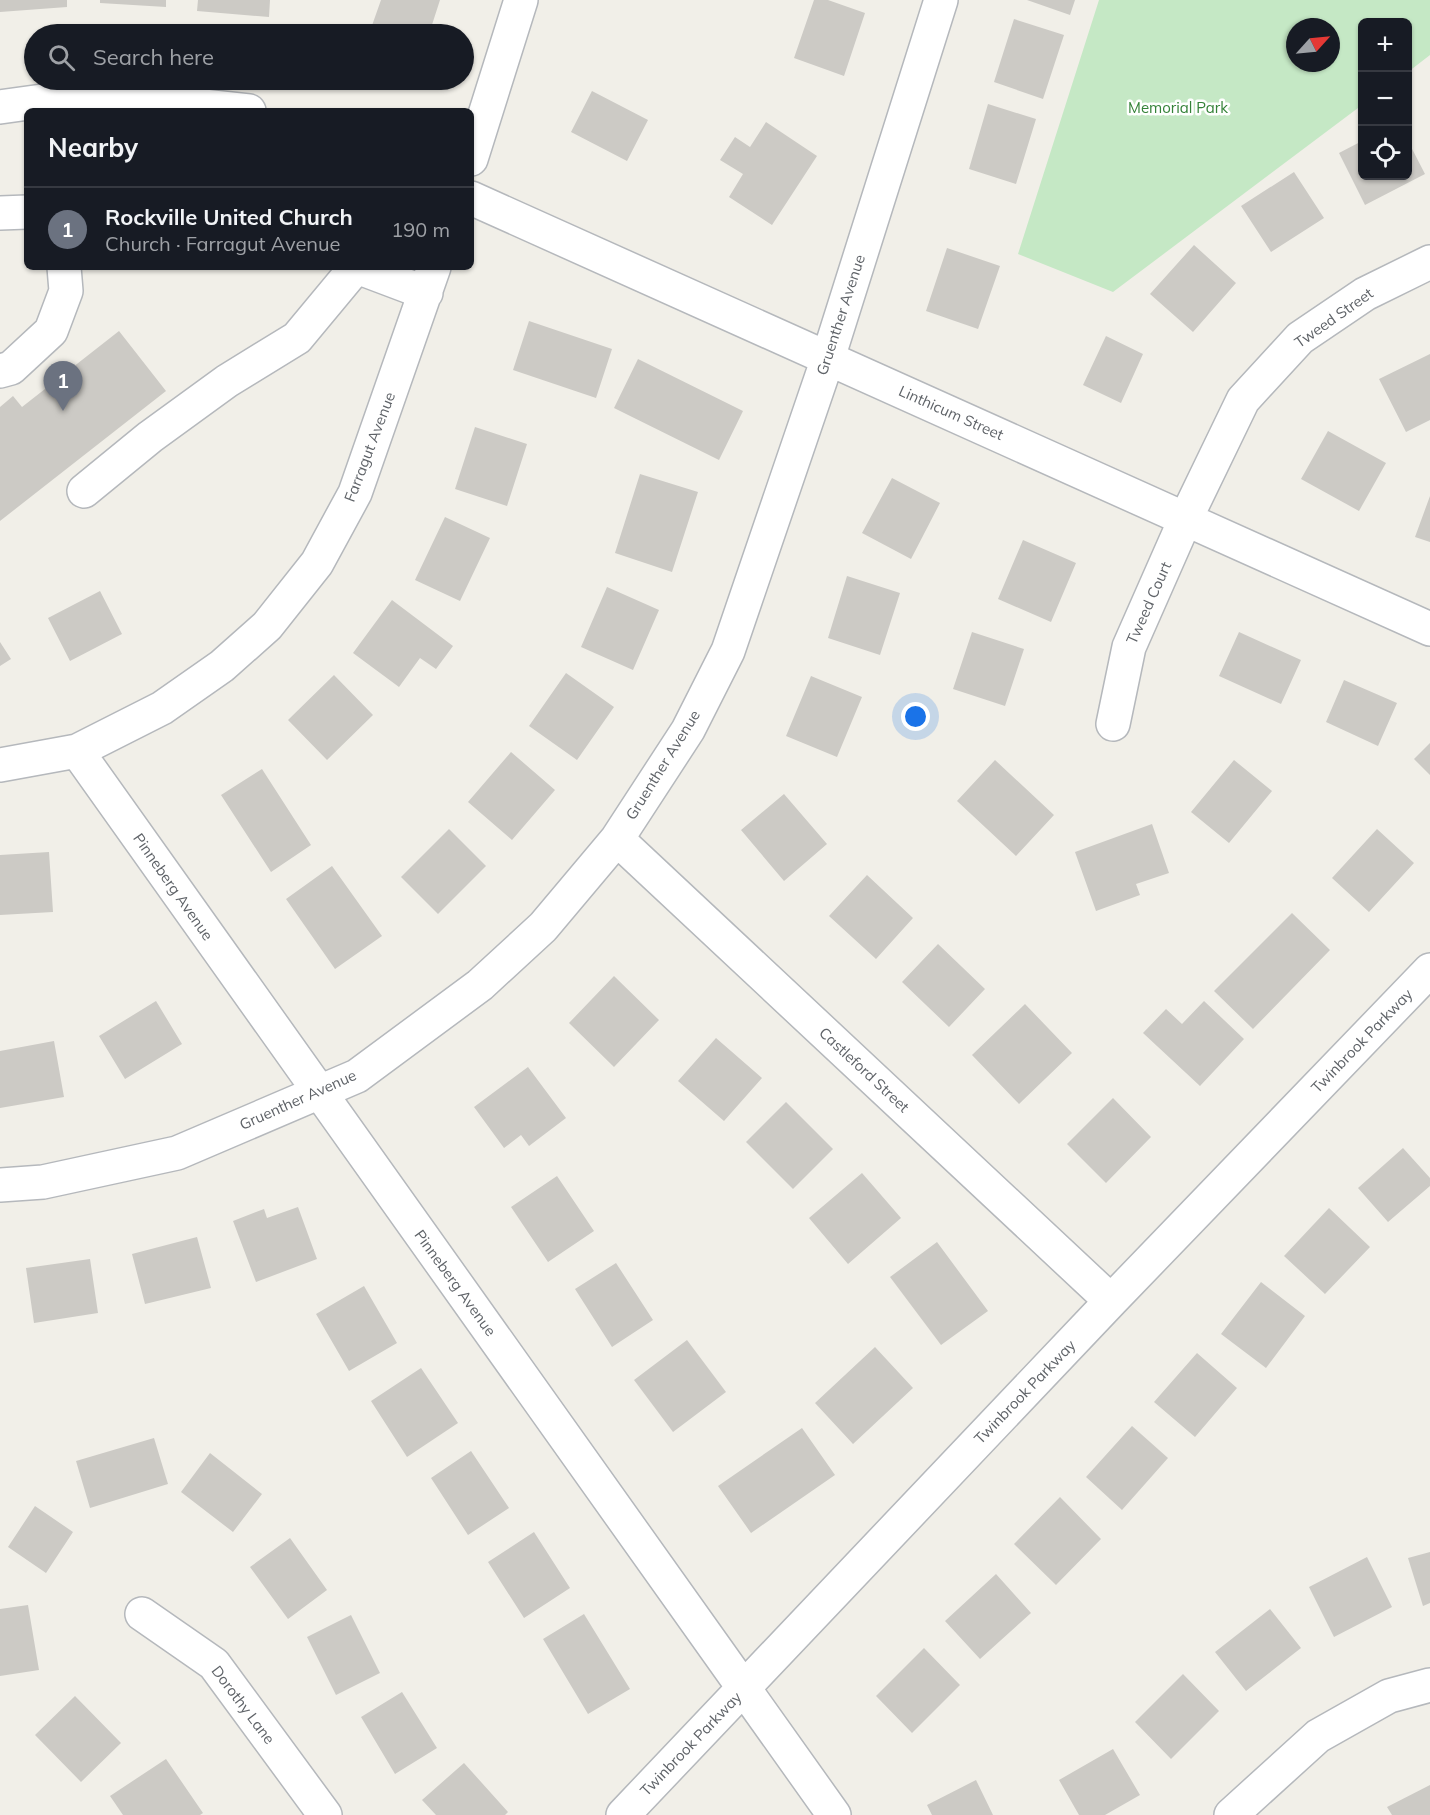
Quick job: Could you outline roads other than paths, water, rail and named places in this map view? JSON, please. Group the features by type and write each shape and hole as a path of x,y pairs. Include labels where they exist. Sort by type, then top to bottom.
{"street":[{"path":"474,149 521,0"},
{"name":"Gruenther Avenue","path":"0,1185 43,1182 177,1153 357,1076 480,984 543,927 617,838 687,730 728,651 828,358 941,0"},
{"path":"0,107 93,94 221,108"},
{"name":"Linthicum Street","path":"474,199 1430,629"},
{"path":"0,213 24,212"},
{"name":"Tweed Street","path":"1185,520 1243,400 1300,338 1365,294 1430,262"},
{"path":"0,371 11,368 51,331 66,291 64,270"},
{"path":"84,491 150,437 227,381 297,338 354,270"},
{"path":"373,270 430,280"},
{"name":"Farragut Avenue","path":"0,765 77,751 162,708 222,666 267,626 317,563 355,493 430,280"},
{"name":"Tweed Court","path":"1113,724 1129,647 1185,520"},
{"name":"Pinneberg Avenue","path":"77,751 834,1815"},
{"name":"Castleford Street","path":"617,838 1111,1301"},
{"name":"Twinbrook Parkway","path":"623,1815 1111,1301 1430,970"},
{"name":"Dorothy Lane","path":"142,1614 214,1664 325,1815"},
{"path":"1244,1811 1318,1736 1389,1696 1430,1685"}],"place":[{"name":"Rockville United Church","path":"63,411"}],"park label":[{"name":"Memorial Park","path":"1178,108"}]}
